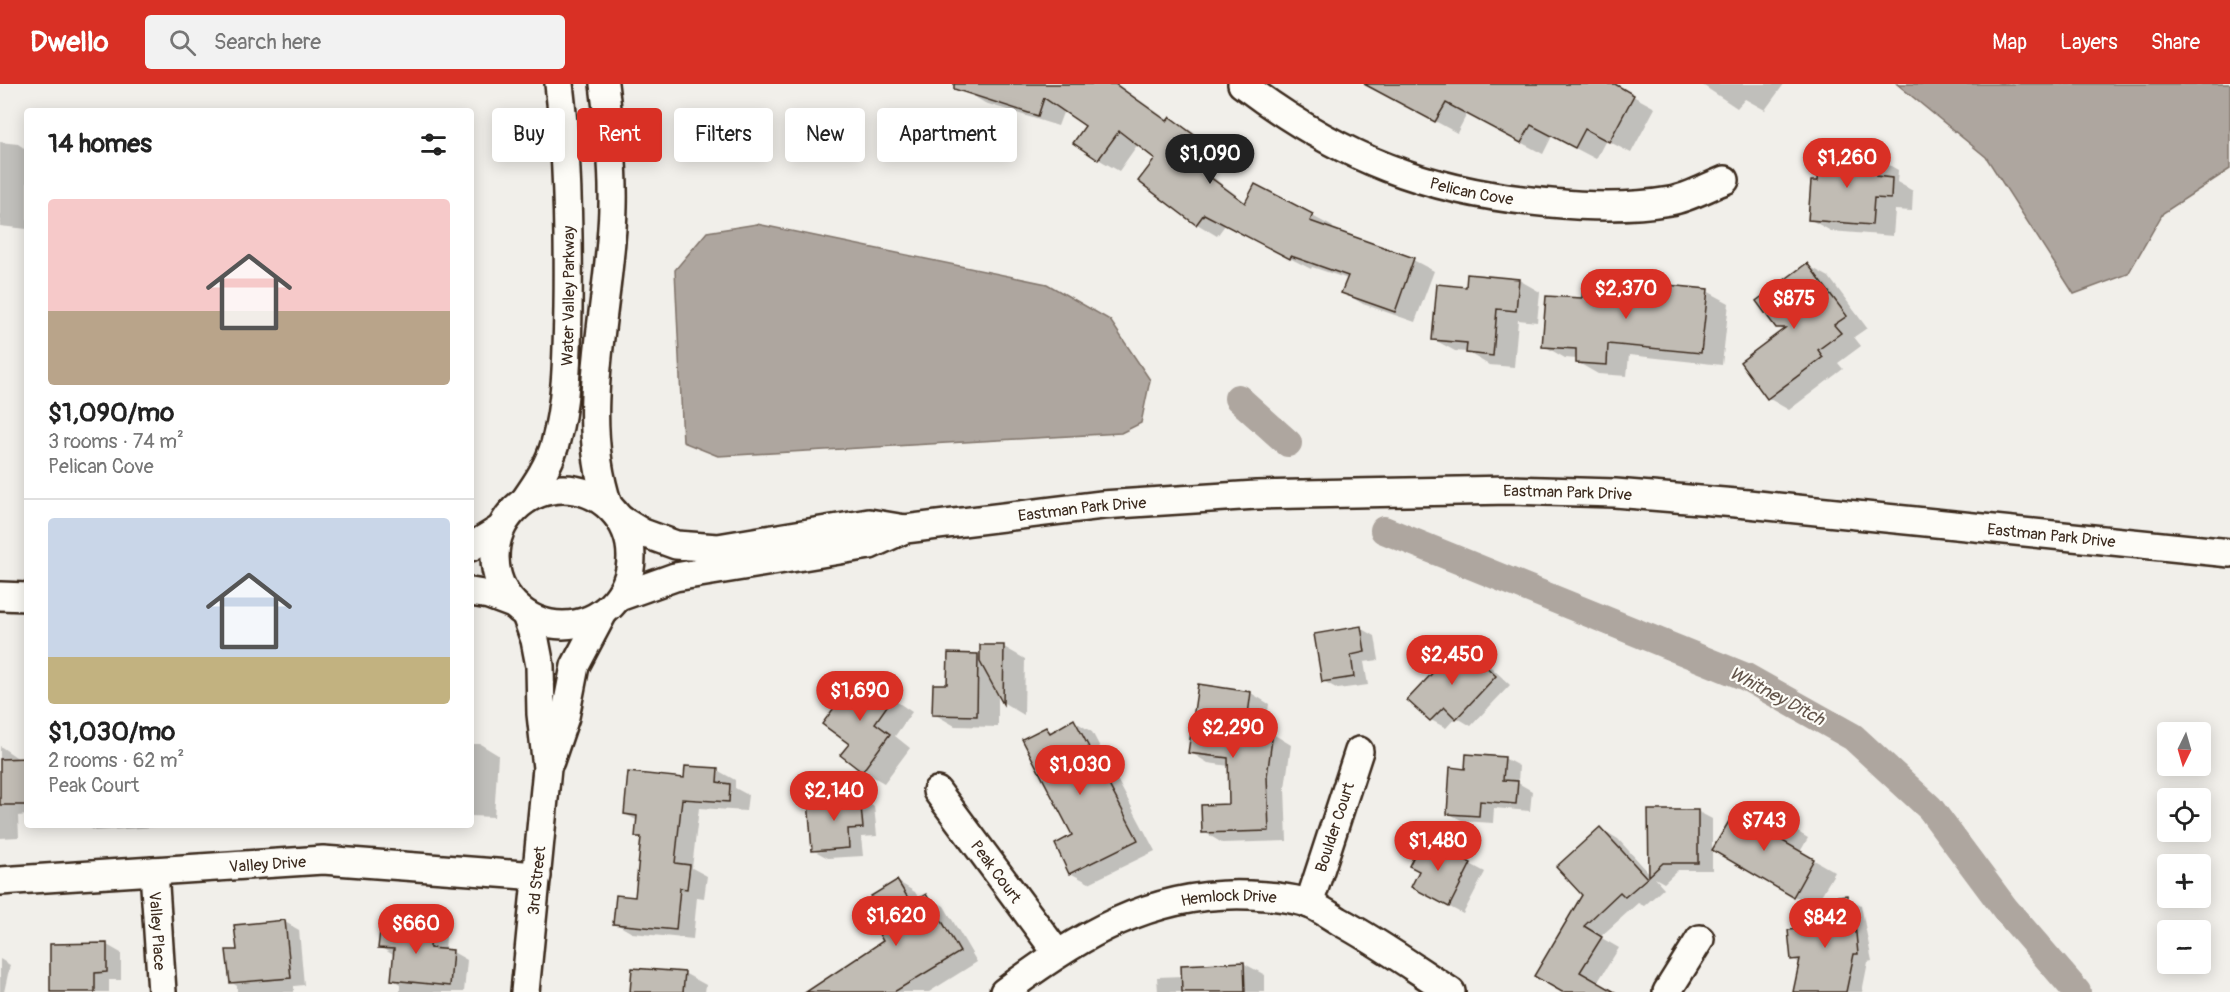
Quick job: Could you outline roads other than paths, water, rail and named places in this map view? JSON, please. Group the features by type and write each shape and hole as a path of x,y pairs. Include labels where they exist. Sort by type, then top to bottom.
{"street":[{"name":"Water Valley Parkway","path":"525,500 546,466 554,446 563,409 567,355 569,198 559,84"},
{"name":"Water Valley Parkway","path":"604,84 613,207 594,413 594,441 598,478 614,512"},
{"name":"Pelican Cove","path":"1242,84 1300,126 1338,147 1392,171 1433,185 1482,196 1607,208 1672,201 1725,180"},
{"path":"474,592 489,595 545,623 565,626 584,623 611,605 629,578 632,557 628,536 614,512 592,495 567,489 542,492 525,500 510,513 500,529 495,549 495,570 502,589 519,609"},
{"name":"Eastman Park Drive","path":"614,512 643,533 676,545 718,548 869,523 905,529 1102,505 1256,495 1511,490 1615,493 1748,504 2230,553"},
{"path":"474,545 500,529"},
{"name":"Eastman Park Drive","path":"611,605 675,577 870,545 905,529"},
{"path":"0,596 24,597"},
{"name":"3rd Street","path":"547,768 564,717 575,666 611,605"},
{"name":"3rd Street","path":"519,609 540,666 541,714 547,768 525,992"},
{"name":"Boulder Court","path":"1309,904 1359,751"},
{"name":"Peak Court","path":"937,791 1057,953"},
{"name":"Valley Drive","path":"0,881 332,860 537,876"},
{"name":"Valley Place","path":"154,871 162,992"},
{"name":"Hemlock Drive","path":"1004,992 1057,953 1120,918 1186,898 1232,895 1275,897 1309,904 1353,928 1451,992"},
{"path":"1667,992 1700,939"}],"waterway":[{"name":"Whitney Ditch","path":"1238,398 1288,443"},
{"name":"Whitney Ditch","path":"1384,530 1746,677 1853,737 1930,808 2006,910 2077,992"}]}
